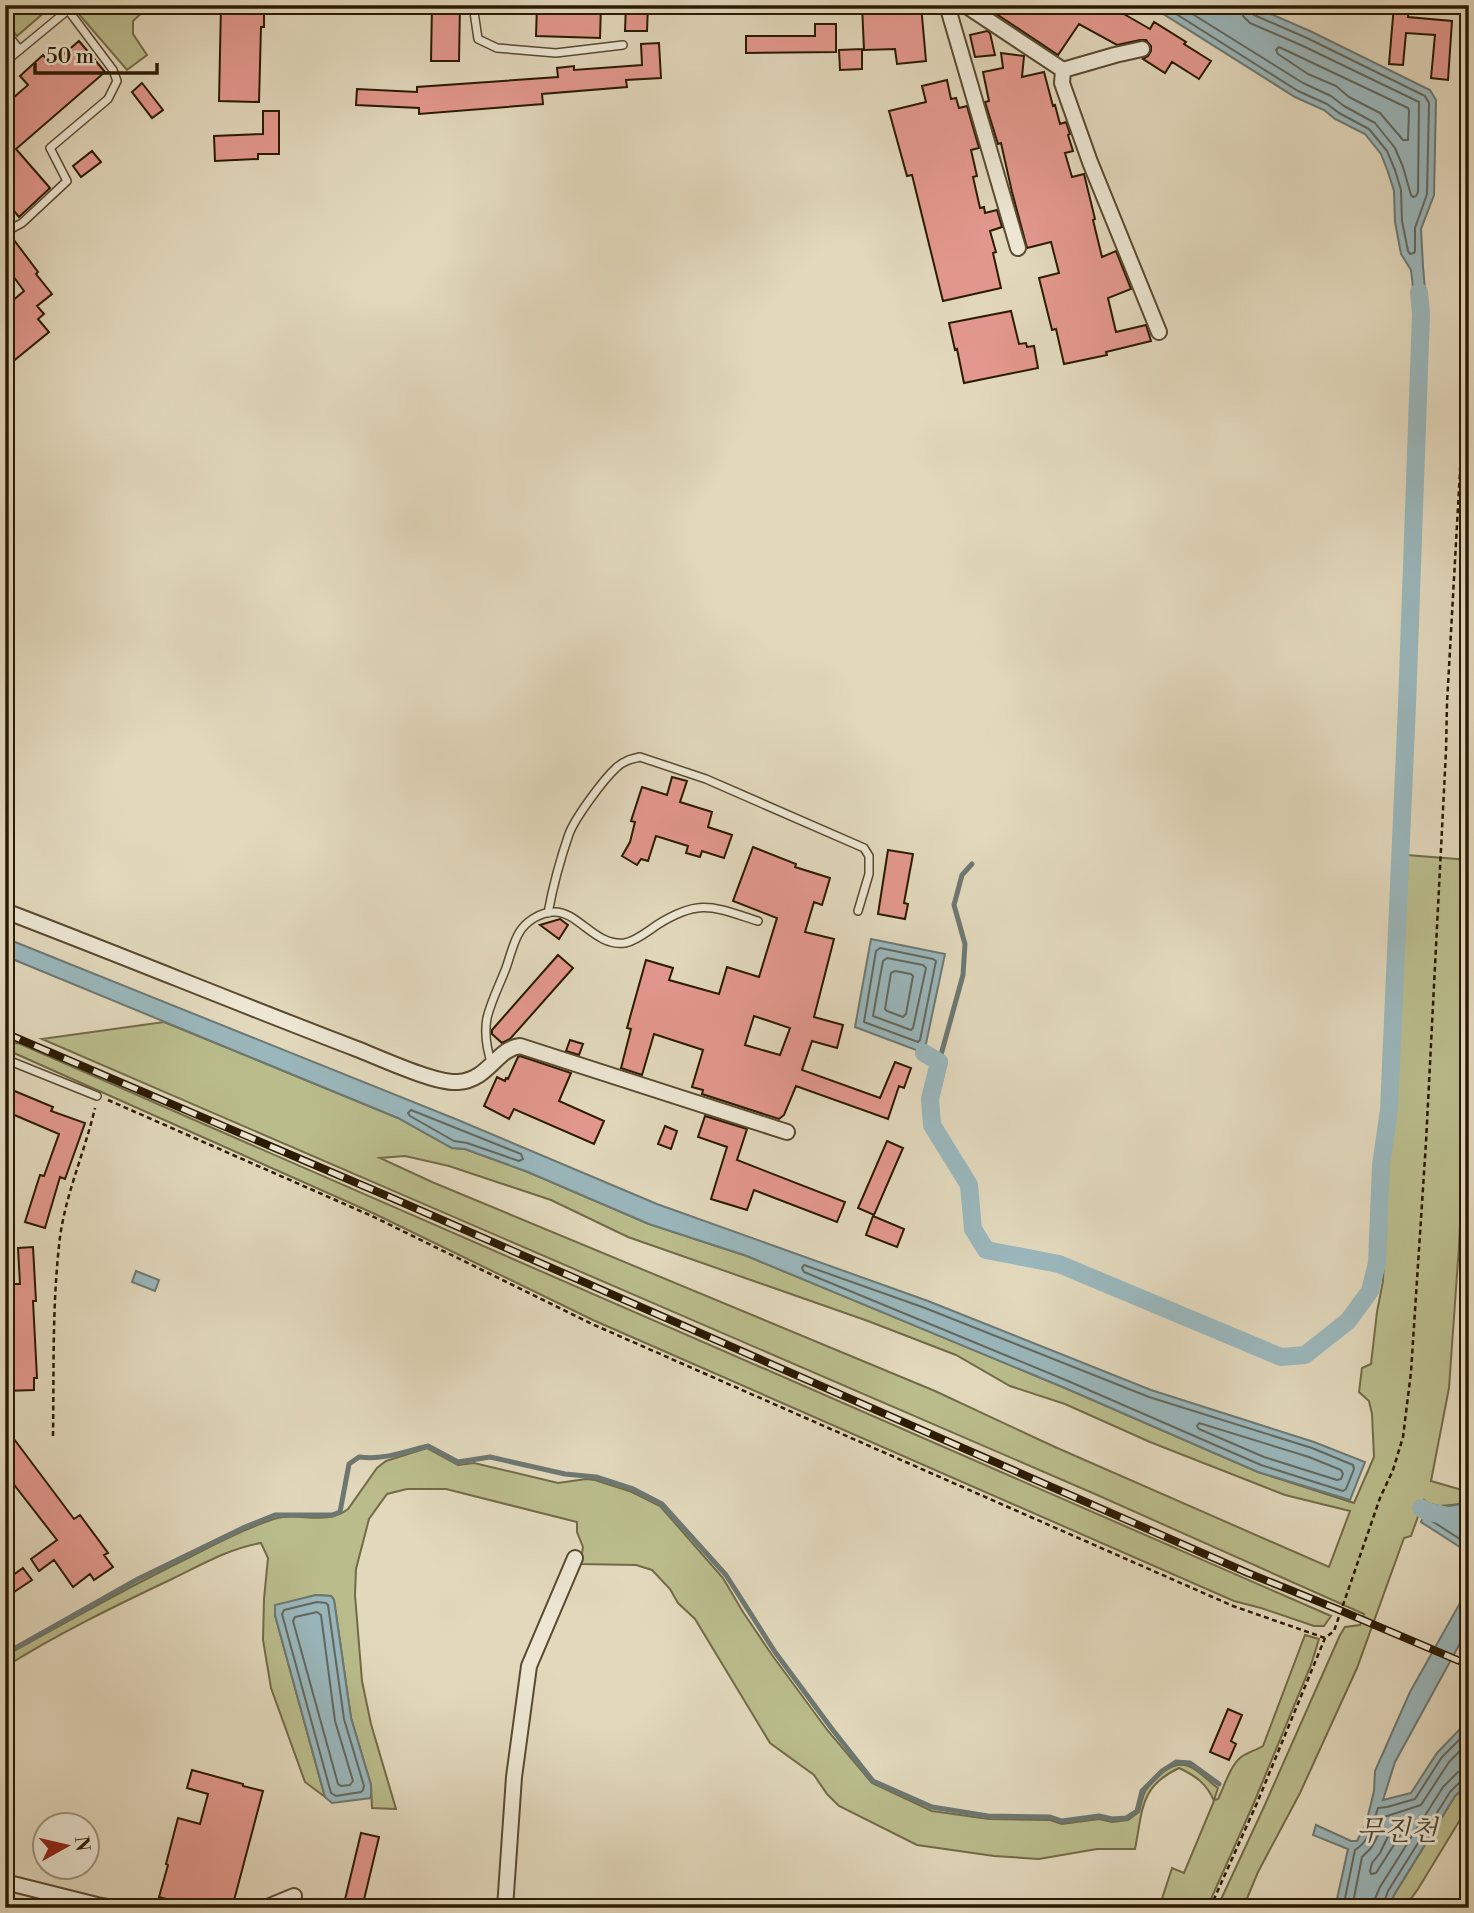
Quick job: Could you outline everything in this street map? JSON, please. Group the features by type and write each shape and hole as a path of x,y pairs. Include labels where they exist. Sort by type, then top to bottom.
{"street":[{"path":"947,5 1018,248"},
{"path":"965,5 1063,70 1142,49"},
{"path":"1063,70 1062,83 1090,162 1159,332"},
{"path":"5,911 446,1082 469,1081 492,1066 510,1047 520,1046 787,1132"},
{"path":"505,1908 514,1777 528,1666 575,1558"},
{"path":"5,1882 114,1908"},
{"path":"265,1908 294,1896"}],"lane":[{"path":"473,5 478,39 496,48 556,53 623,45"},
{"path":"5,62 68,10 113,70 117,81 108,99 50,148 67,181 22,223 5,232"},
{"path":"5,32 20,50"},
{"path":"548,913 570,831 616,767 630,759 640,758 706,779 864,848 869,856 869,874 858,911"},
{"path":"492,1066 486,1049 487,1019 519,933 529,921 555,911 566,915 600,938 617,944 630,942 676,913 692,908 716,908 758,922"},
{"path":"5,1059 97,1096"}],"path":[{"path":"1210,1908 1325,1638 1334,1631 1403,1437 1411,1372 1434,1004 1447,703 1469,311"},
{"path":"53,1436 55,1303 60,1235 97,1096 374,1217 592,1324 1233,1606 1325,1638"}],"green space":[{"path":"5,5 53,5 17,36 5,22"},
{"path":"71,5 142,5 145,10 133,21 133,34 147,55 127,70"},
{"path":"1407,855 1469,860 1469,1043 1459,1246 1449,1388 1431,1481 1469,1492 1469,1504 1440,1506 1424,1500 1411,1536 1404,1538 1357,1668 1300,1793 1258,1872 1243,1908 1217,1908 1340,1635 1345,1627 1360,1625 1364,1614 1095,1494 42,1039 164,1022 398,1118 452,1148 465,1149 528,1172 649,1224 747,1256 1065,1388 1258,1472 1354,1503 1374,1457 1369,1401 1359,1392 1362,1368 1371,1364 1383,1281 1386,1185 1394,1117","holes":["405,1156 449,1166 551,1200 628,1237 868,1321 956,1355 1010,1386 1065,1404 1150,1442 1285,1495 1350,1511 1329,1567 1055,1447 935,1391 380,1158"]},
{"path":"18,1043 1331,1616 1324,1626 1314,1626 1234,1601 593,1320 375,1214 5,1049 5,1044"},
{"path":"427,1448 458,1465 474,1463 558,1483 595,1480 632,1492 660,1506 723,1578 772,1655 828,1731 872,1783 932,1811 989,1819 1050,1820 1062,1824 1099,1819 1112,1822 1128,1820 1139,1812 1145,1792 1154,1780 1166,1770 1178,1765 1195,1769 1218,1788 1214,1800 1218,1799 1237,1761 1263,1746 1305,1635 1319,1639 1311,1665 1253,1805 1207,1908 1159,1908 1172,1868 1184,1873 1214,1801 1196,1777 1179,1768 1156,1783 1145,1801 1135,1849 1097,1849 1039,1859 994,1856 917,1845 839,1806 814,1775 770,1743 695,1619 678,1603 670,1589 652,1570 636,1565 580,1564 583,1547 577,1532 577,1522 446,1489 407,1489 387,1494 369,1519 356,1569 355,1595 362,1681 371,1724 396,1809 372,1808 371,1785 351,1718 334,1600 331,1596 316,1595 275,1606 275,1615 325,1797 305,1782 271,1688 263,1640 268,1558 261,1543 227,1553 87,1620 5,1667 5,1656 119,1593 239,1533 280,1517 320,1518 339,1514 348,1509 377,1468 386,1461"},
{"path":"1469,1783 1469,1805 1418,1889 1404,1908 1388,1908 1455,1796"}],"water":[{"path":"1149,5 1250,5 1310,31 1430,90 1436,100 1434,195 1421,229 1426,302 1421,314 1415,305 1411,270 1401,254 1395,222 1394,191 1381,154 1365,134 1295,97"},
{"path":"5,938 458,1120 657,1204 928,1301 1151,1390 1314,1442 1365,1462 1350,1500 1258,1472 1065,1388 747,1256 649,1224 528,1172 465,1149 452,1148 398,1118 5,956"},
{"path":"871,939 945,954 924,1053 855,1027"},
{"path":"136,1271 159,1280 155,1291 132,1282"},
{"path":"1428,1504 1445,1507 1469,1504 1469,1553 1421,1522"},
{"name":"무진천","path":"1469,1587 1469,1627 1395,1762 1383,1800 1411,1793 1437,1753 1469,1717 1469,1783 1455,1796 1388,1908 1335,1908 1348,1849 1313,1835 1316,1825 1351,1841 1357,1841 1366,1824 1374,1791 1375,1771 1410,1692"},
{"path":"316,1595 331,1596 334,1600 351,1718 371,1785 371,1798 332,1803 325,1797 275,1615 275,1605"}],"building":[{"path":"221,5 264,5 259,102 219,101"},
{"path":"432,5 460,5 459,61 431,61"},
{"path":"537,5 601,5 600,38 536,36"},
{"path":"626,5 648,5 647,31 625,31"},
{"path":"862,5 921,5 926,61 897,64 895,49 864,50"},
{"path":"983,5 1108,5 1150,29 1154,22 1211,61 1199,79 1172,62 1165,73 1143,59 1151,51 1146,40 1117,45 1079,24 1058,55"},
{"path":"1394,5 1409,5 1408,17 1452,21 1448,80 1431,78 1435,35 1406,33 1403,65 1389,64"},
{"path":"815,24 836,24 836,52 746,53 746,36 815,36"},
{"path":"987,31 990,33 995,55 975,57 970,35"},
{"path":"79,41 105,72 16,149 50,188 19,217 5,200 5,105 28,85 20,76 43,55 51,65"},
{"path":"659,43 661,78 626,80 627,87 542,94 543,104 419,114 419,108 356,105 357,89 417,92 417,87 558,77 557,68 574,66 574,70 642,65 641,44"},
{"path":"862,49 862,69 840,70 839,50"},
{"path":"1001,53 1024,56 1022,77 1044,72 1060,124 1066,122 1070,134 1068,135 1073,151 1065,153 1072,177 1084,174 1102,257 1116,251 1131,289 1108,298 1116,332 1146,325 1151,341 1106,352 1107,355 1064,364 1039,278 1059,273 1051,242 1027,248 1001,143 998,144 985,102 989,101 983,72 1003,68"},
{"path":"947,80 951,99 956,98 959,108 967,106 979,148 971,150 977,176 973,177 980,208 984,207 985,213 997,210 1002,227 990,231 1001,288 943,301 912,175 907,176 889,111 926,102 922,86"},
{"path":"142,83 163,110 152,118 132,92"},
{"path":"263,111 279,111 279,154 258,154 258,159 215,161 214,136 263,134"},
{"path":"92,151 101,162 81,177 73,166"},
{"path":"11,236 52,294 37,306 44,314 38,319 49,332 5,368 5,307 24,291 5,265 5,238"},
{"path":"1011,311 1019,344 1034,346 1038,368 964,383 949,323"},
{"path":"672,777 687,781 680,802 712,812 708,827 732,835 724,858 702,851 700,857 686,853 688,846 656,836 648,861 641,859 637,865 622,856 630,842 635,822 631,821 642,787 667,795"},
{"path":"753,847 796,864 795,867 830,878 822,905 814,902 805,932 834,939 814,1017 843,1025 837,1048 812,1041 802,1070 880,1098 895,1062 911,1068 904,1088 899,1086 888,1119 796,1086 784,1115 779,1119 702,1094 703,1090 692,1087 703,1050 654,1034 642,1075 621,1068 631,1029 627,1028 646,960 673,968 669,980 719,994 727,967 759,977 777,918 733,901","holes":["754,1016 790,1028 780,1055 745,1045"]},
{"path":"888,850 913,854 904,903 908,904 905,919 878,914"},
{"path":"560,919 568,925 559,939 540,925"},
{"path":"558,955 573,968 510,1039 502,1043 492,1034 492,1030"},
{"path":"570,1040 583,1044 579,1055 566,1051"},
{"path":"520,1056 571,1073 559,1101 604,1121 594,1144 514,1109 509,1119 484,1106 497,1077 505,1081 508,1079"},
{"path":"5,1087 53,1107 51,1111 85,1123 65,1179 60,1177 45,1228 25,1222 40,1175 44,1176 59,1134 5,1111"},
{"path":"705,1116 747,1129 737,1160 845,1202 837,1222 754,1190 747,1210 711,1199 727,1147 698,1137"},
{"path":"665,1126 677,1131 671,1149 658,1144"},
{"path":"887,1141 903,1148 874,1215 858,1208"},
{"path":"873,1216 904,1229 897,1247 866,1235"},
{"path":"33,1247 37,1378 34,1378 34,1390 5,1391 5,1329 14,1329 12,1284 20,1284 18,1248"},
{"path":"5,1427 74,1519 80,1515 108,1553 104,1555 113,1567 94,1580 90,1574 73,1587 54,1560 39,1571 31,1559 57,1540 5,1473"},
{"path":"23,1568 32,1580 5,1598 5,1581"},
{"path":"1228,1709 1242,1715 1231,1741 1236,1744 1229,1760 1210,1752"},
{"path":"192,1770 263,1791 232,1908 199,1908 159,1897 178,1818 200,1824 208,1794 187,1788"},
{"path":"361,1833 379,1837 362,1908 343,1908"}],"waterway":[{"path":"924,1053 939,1062 930,1099 932,1125 969,1185 973,1229 986,1250 1059,1264 1281,1357 1305,1355 1348,1321 1370,1291 1377,1263 1381,1165 1389,1110 1407,705 1421,314 1419,292"},
{"path":"939,1062 963,975 965,944 954,905 962,875 972,864"},
{"path":"5,1654 138,1579 245,1527 275,1515 332,1515 340,1512 349,1464 359,1457 385,1456 428,1446 458,1462 490,1457 565,1474 596,1477 633,1489 662,1504 726,1575 775,1652 873,1781 932,1807 988,1816 1050,1817 1062,1821 1099,1816 1126,1818 1137,1811 1142,1791 1162,1771 1176,1762 1190,1763 1219,1784"},
{"path":"1421,1508 1469,1521"}],"railway":[{"path":"5,1033 392,1198 1248,1573 1469,1665"}]}
